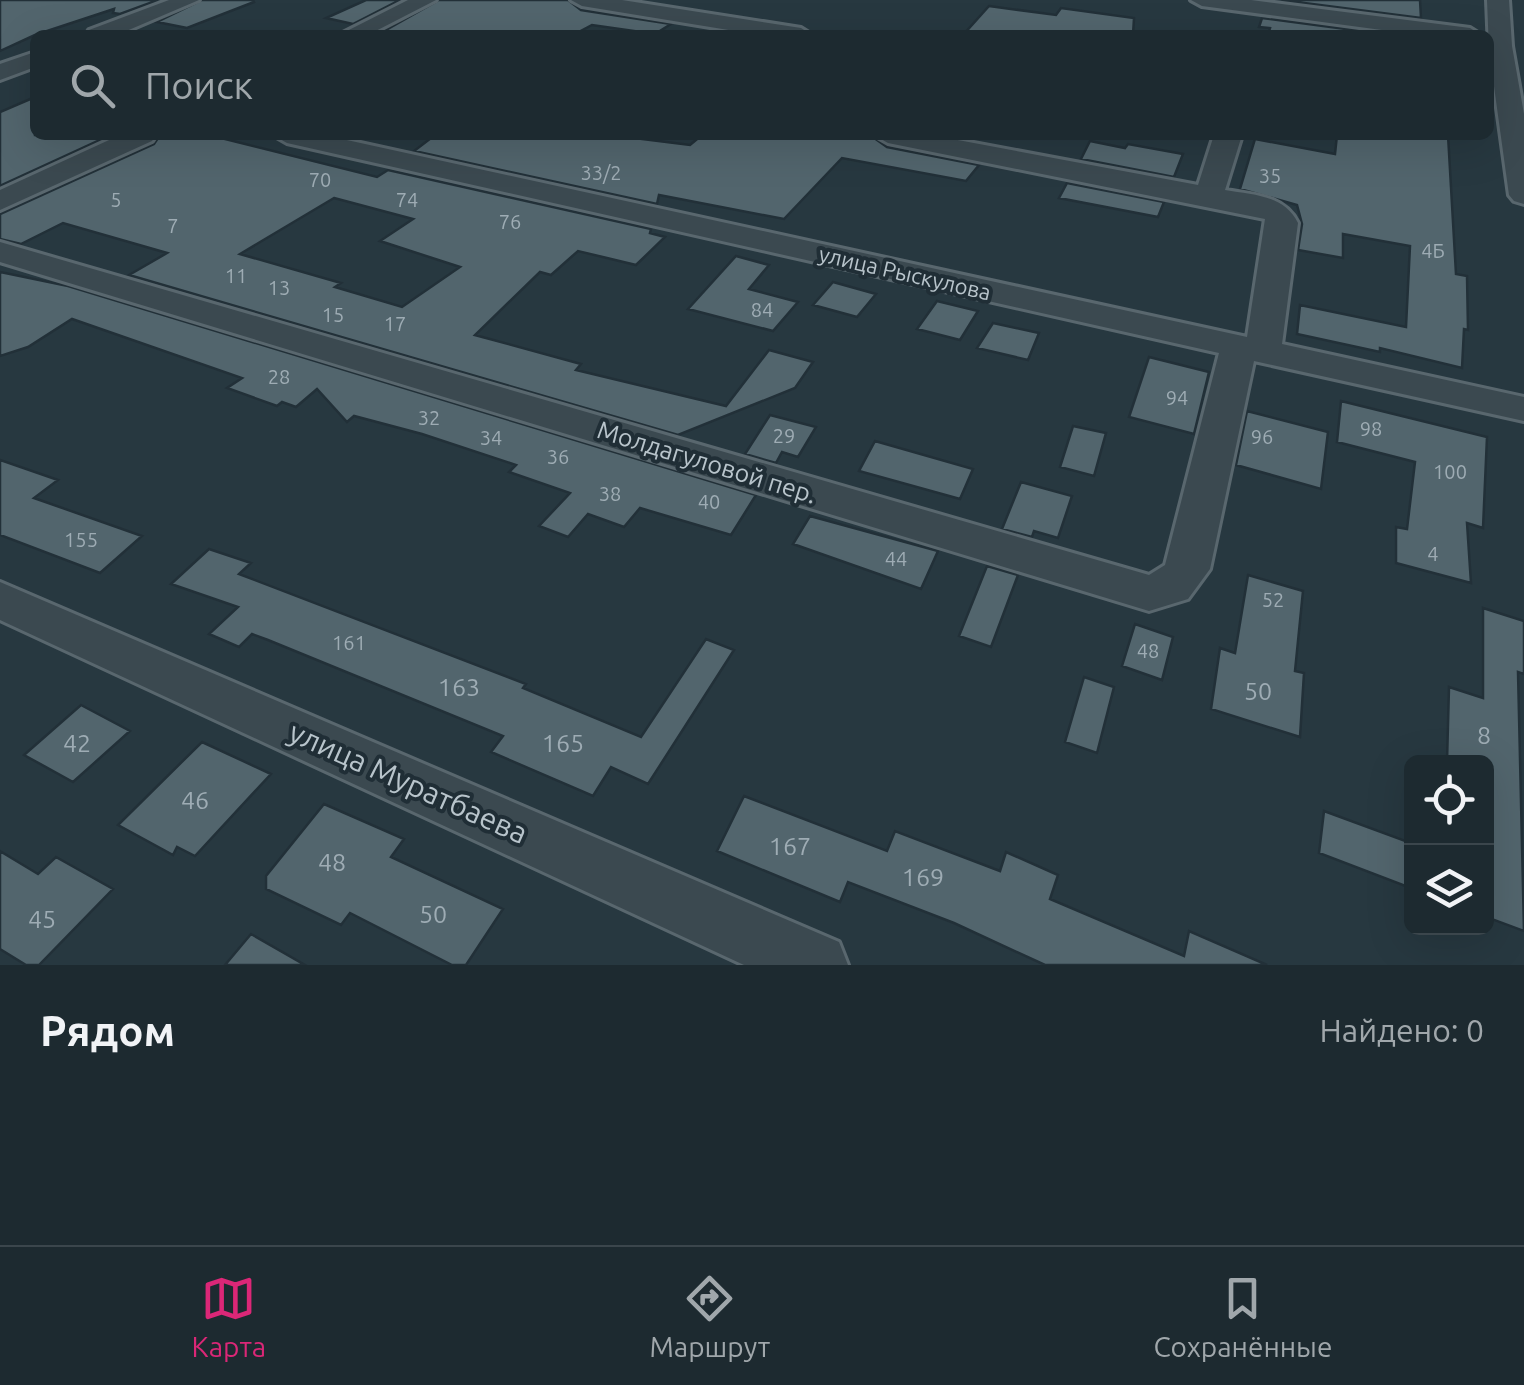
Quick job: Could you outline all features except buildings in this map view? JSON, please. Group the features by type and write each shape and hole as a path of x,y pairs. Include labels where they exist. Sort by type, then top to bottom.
{"street":[{"path":"110,30 188,0"},
{"path":"361,30 425,0"},
{"path":"582,0 770,30"},
{"path":"1210,0 1432,30"},
{"path":"1472,6 1499,5 1524,195"},
{"path":"1243,30 1248,6"},
{"path":"3,69 30,61"},
{"path":"3,69 30,76"},
{"path":"0,201 131,140"},
{"name":"улица Рыскулова","path":"310,140 1524,409"},
{"path":"915,140 1209,195 1226,140"},
{"name":"Молдагуловой пер.","path":"0,252 1149,592 1180,582 1187,569 1283,223 1278,213 1263,206 1209,195"},
{"name":"улица Муратбаева","path":"0,600 816,965"}]}
